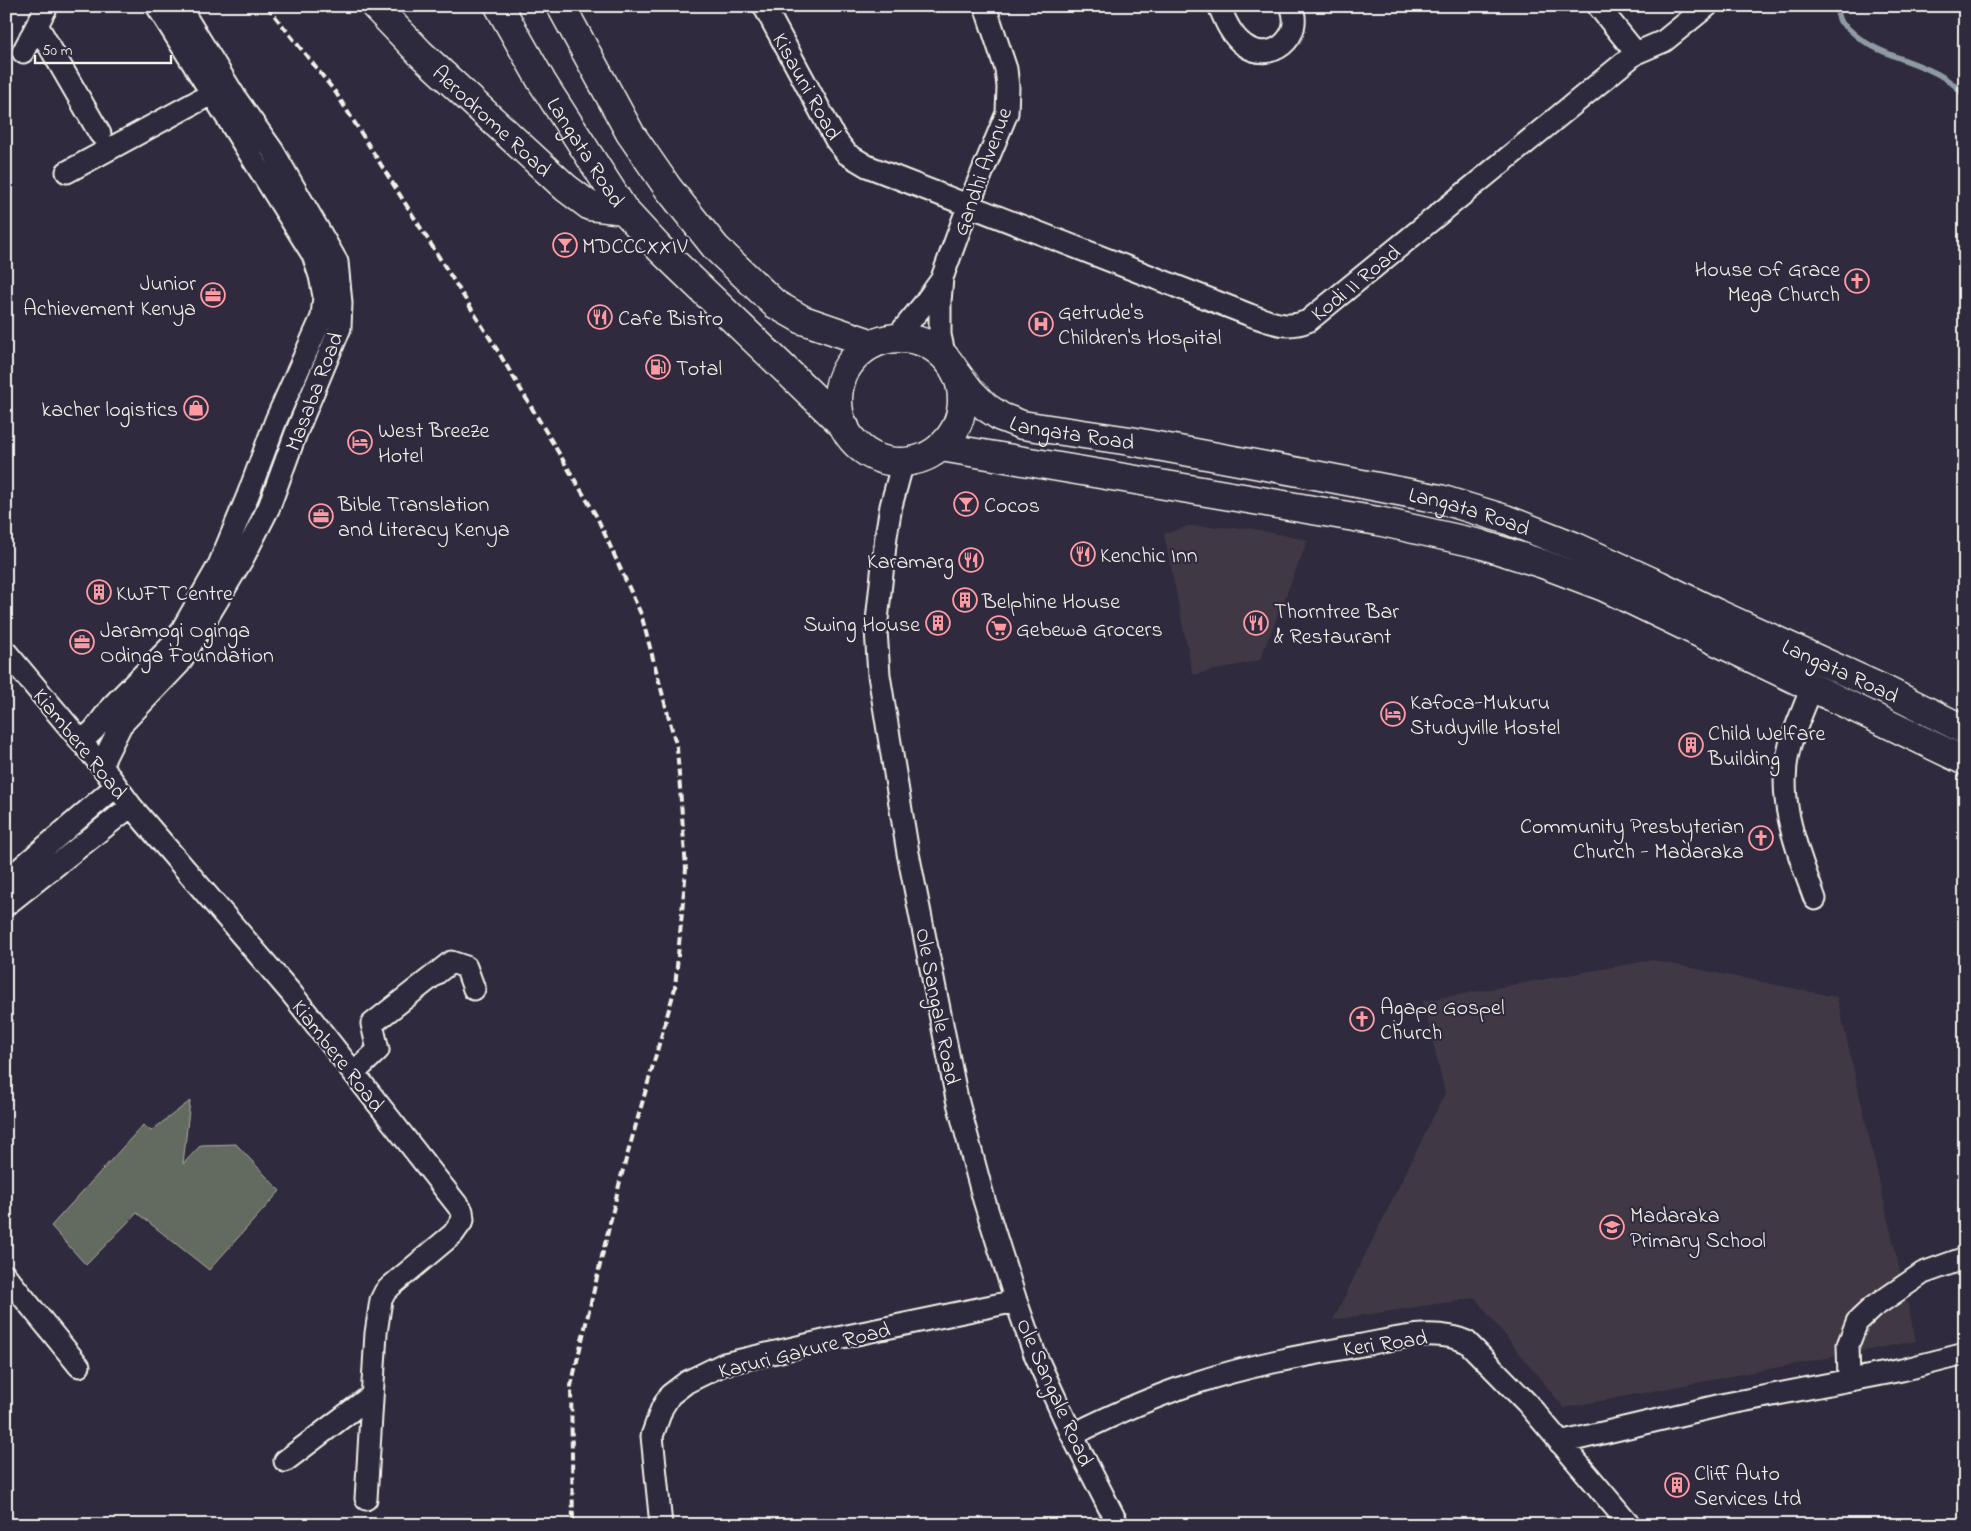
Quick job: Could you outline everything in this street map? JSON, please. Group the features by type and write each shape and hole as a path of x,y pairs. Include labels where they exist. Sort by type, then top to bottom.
{"main road":[{"name":"Aerodrome Road","path":"375,6 420,53 566,188 590,206 624,210"},
{"name":"Langata Road","path":"499,6 542,82 624,210 659,248 845,427"},
{"name":"Langata Road","path":"561,6 630,132 668,188 716,248 775,304 803,320 885,341"},
{"path":"914,339 931,346 950,364 962,391 961,412 954,431 941,447 923,458 903,462 885,460 869,454 854,442 845,427 839,408 839,389 845,370 857,355 885,341 914,339"},
{"name":"Langata Road","path":"950,364 970,391 986,407 1001,418 1022,425 1130,441 1440,499 1505,519 1576,547 1659,585 1716,614 1885,690 1965,730"},
{"name":"Langata Road","path":"941,447 1378,521 1480,544 1543,564 1604,587 1965,761"}],"street":[{"path":"23,52 47,6"},
{"name":"Masaba Road","path":"100,765 121,725 179,664 221,595 269,507 296,432 340,328 341,303 337,262 273,151 220,90 157,6"},
{"name":"Masaba Road","path":"81,742 94,730 112,706 175,642 219,565 276,420 322,316 324,296 320,276 312,255 220,90 179,6"},
{"name":"Kisauni Road","path":"764,6 836,140 847,154 867,166 969,204"},
{"name":"Gandhi Avenue","path":"885,341 924,304 942,278 969,204 1007,113 1008,87 1006,69 984,6"},
{"path":"1219,6 1227,25 1236,39 1253,51 1260,52 1278,48 1290,37 1294,30 1295,22 1291,6"},
{"path":"1598,6 1636,53 1664,41 1707,6"},
{"path":"37,25 100,134"},
{"name":"Kodi II Road","path":"969,204 1250,315 1281,325 1297,326 1308,321 1636,53"},
{"path":"67,172 220,90"},
{"name":"Gandhi Avenue","path":"942,278 940,335 950,364"},
{"path":"276,420 296,432"},
{"name":"Ole Sangale Road","path":"903,462 891,506 886,536 876,630 878,675 908,853 958,1098 984,1200 1034,1352 1072,1435 1118,1525"},
{"name":"Kiambere Road","path":"6,652 100,765 131,806 292,994 462,1211 463,1220 453,1234 385,1292 381,1300 376,1333 366,1499"},
{"path":"1812,687 1790,746 1785,788 1796,849 1815,899"},
{"path":"6,881 116,786"},
{"path":"6,905 131,806"},
{"path":"354,1073 378,1050 372,1024 451,962 466,967 474,989"},
{"path":"1849,1380 1848,1345 1858,1322 1872,1308 1923,1273 1965,1258"},
{"path":"6,1276 79,1366"},
{"name":"Karuri Gakure Road","path":"661,1525 652,1436 662,1408 670,1395 687,1382 724,1364 828,1340 1016,1302"},
{"name":"Keri Road","path":"1072,1435 1135,1406 1196,1382 1295,1356 1402,1338 1443,1335 1467,1342 1527,1403 1630,1525"},
{"path":"1560,1443 1726,1404 1902,1370 1965,1354"},
{"path":"285,1461 372,1395"}],"shaded area":[{"path":"1188,526 1249,528 1308,540 1260,660 1193,675 1164,534"},
{"path":"1652,960 1837,997 1916,1341 1564,1408 1475,1298 1333,1320 1445,1093 1423,1001"}],"green space":[{"path":"190,1101 183,1164 201,1145 236,1144 280,1191 209,1270 137,1213 86,1265 51,1226 143,1125 151,1131"}],"waterway":[{"path":"1835,6 1840,21 1865,42 1879,50 1940,75 1965,96"}],"railway":[{"path":"267,6 336,93 496,348 597,517 641,614 677,748 686,869 675,988 621,1177 571,1386 573,1525"}],"place":[{"name":"MDCCCXXIV","path":"565,245"},
{"name":"House Of Grace Mega Church","path":"1857,281"},
{"name":"Junior Achievement Kenya","path":"213,295"},
{"name":"Cafe Bistro","path":"600,317"},
{"name":"Getrude's Children's Hospital","path":"1041,324"},
{"name":"Total","path":"658,367"},
{"name":"kacher logistics","path":"196,408"},
{"name":"West Breeze Hotel","path":"360,442"},
{"name":"Cocos","path":"966,504"},
{"name":"Bible Translation and Literacy Kenya","path":"321,516"},
{"name":"Kenchic Inn","path":"1083,554"},
{"name":"Karamarg","path":"971,560"},
{"name":"KWFT Centre","path":"99,592"},
{"name":"Belphine House","path":"965,600"},
{"name":"Swing House","path":"938,623"},
{"name":"Thorntree Bar & Restaurant","path":"1256,623"},
{"name":"Gebewa Grocers","path":"999,628"},
{"name":"Jaramogi Oginga Odinga Foundation","path":"82,642"},
{"name":"Kafoca-Mukuru Studyville Hostel","path":"1393,714"},
{"name":"Child Welfare Building","path":"1691,745"},
{"name":"Community Presbyterian Church - Madaraka","path":"1761,838"},
{"name":"Agape Gospel Church","path":"1362,1019"},
{"name":"Madaraka Primary School","path":"1612,1227"},
{"name":"Cliff Auto Services Ltd","path":"1677,1485"}]}
